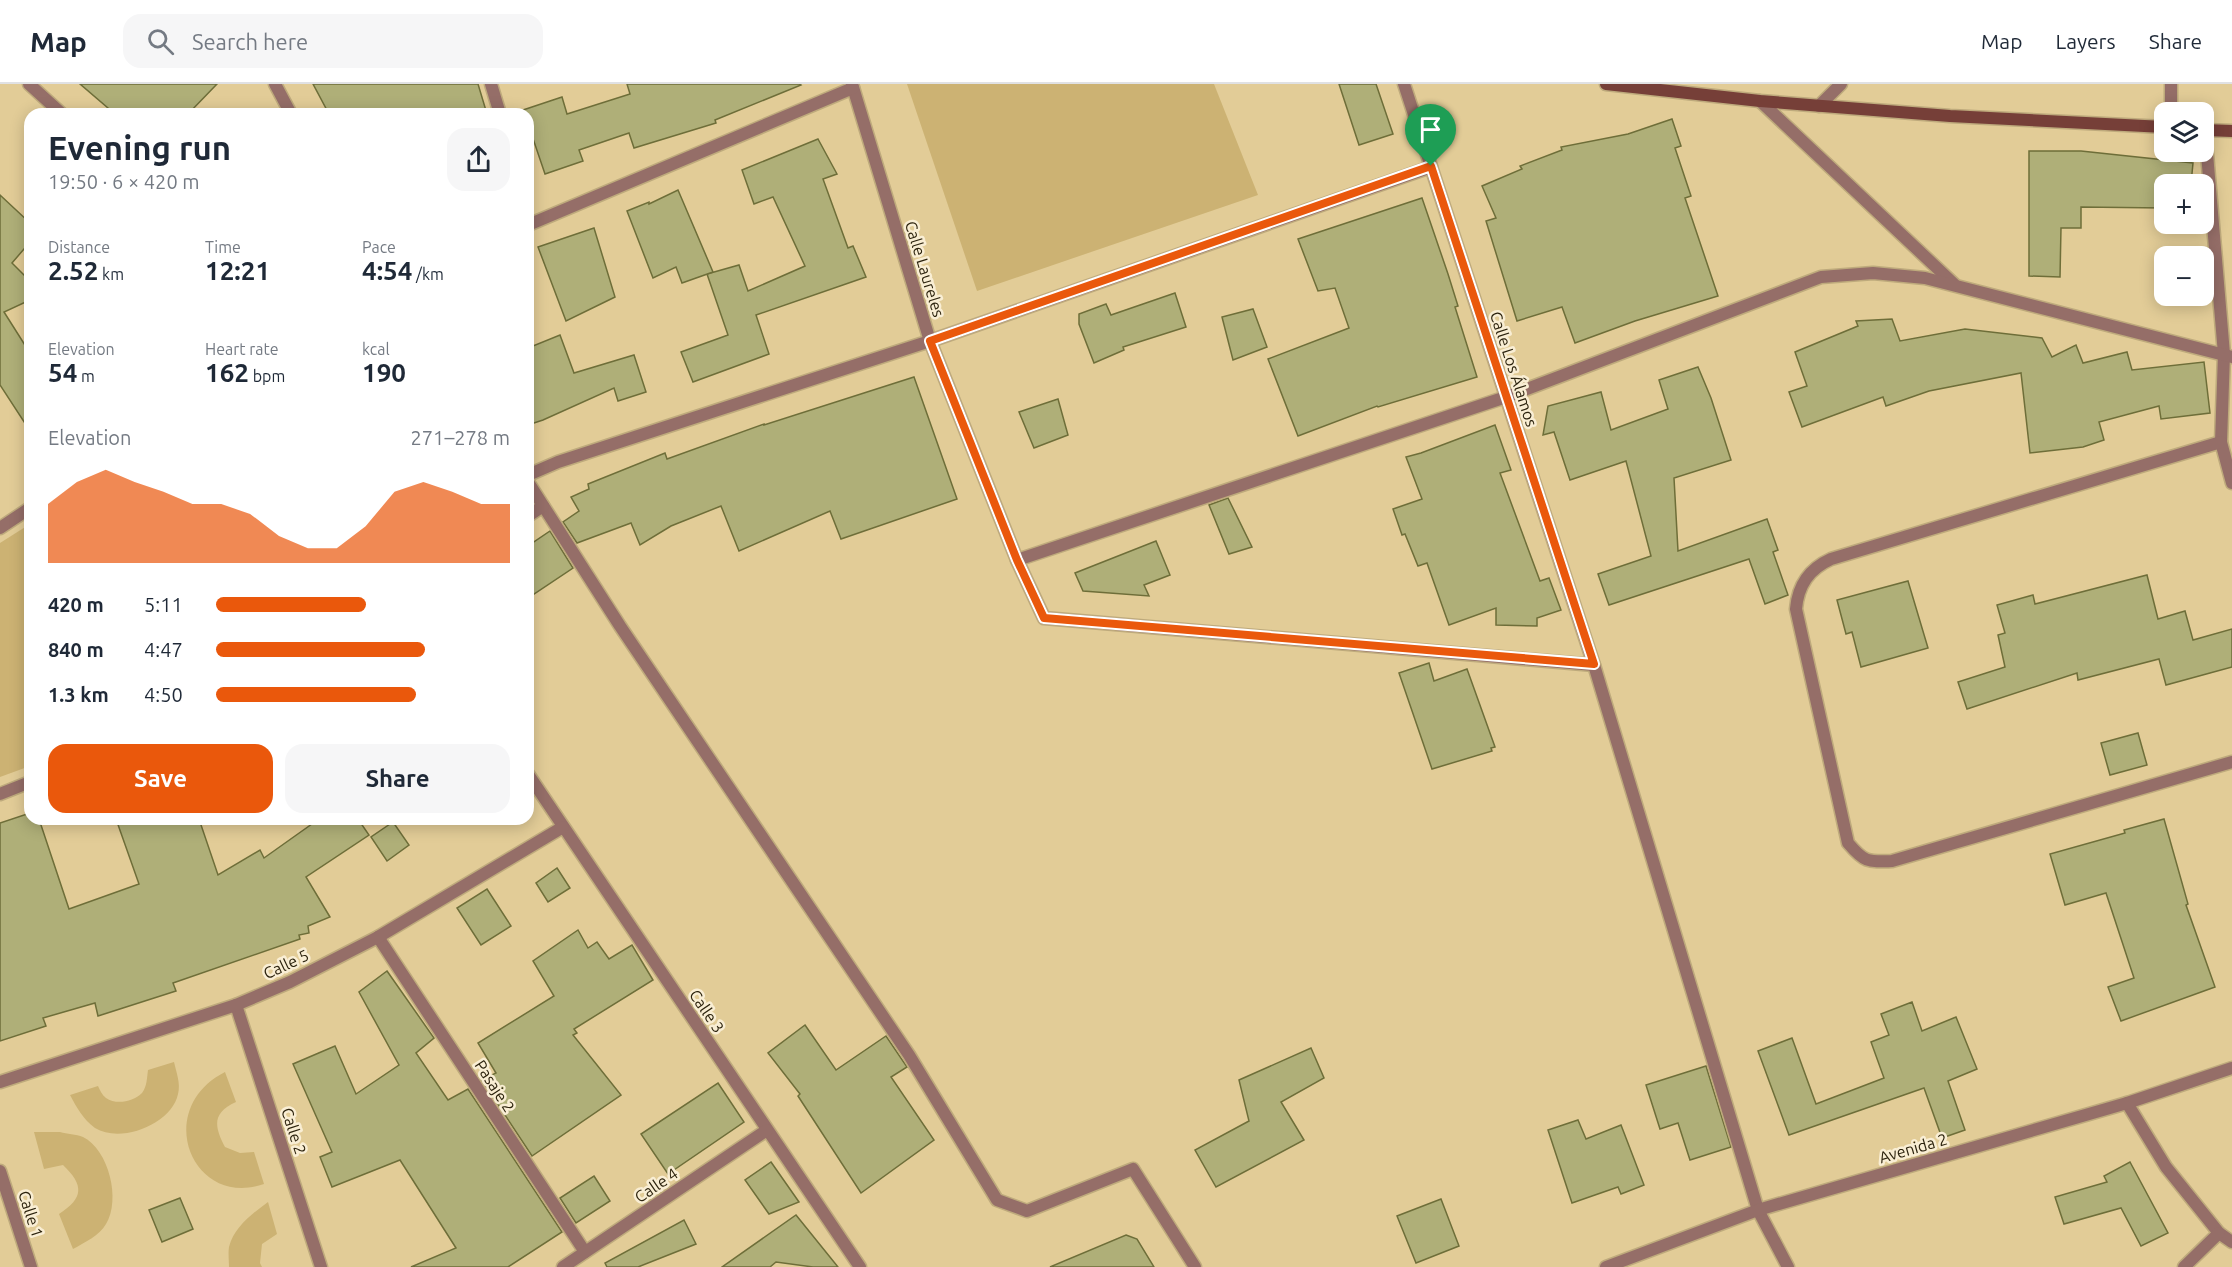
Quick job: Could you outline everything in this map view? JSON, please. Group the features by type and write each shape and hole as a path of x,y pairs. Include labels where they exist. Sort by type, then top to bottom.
{"street":[{"path":"275,84 288,108"},
{"path":"491,84 498,108"},
{"name":"Calle Los Álamos","path":"1404,84 1594,664 1758,1210 1788,1267"},
{"path":"1605,84 1819,106 1950,116 2154,126"},
{"path":"1819,106 1840,84"},
{"path":"2171,84 2171,102"},
{"path":"31,86 56,108"},
{"path":"534,219 852,86"},
{"name":"Calle Laureles","path":"852,86 930,341 1017,560 1044,618 1594,664"},
{"path":"1760,101 1954,285"},
{"path":"2214,130 2232,131"},
{"path":"2208,162 2229,358 2221,442 2232,483"},
{"path":"534,473 569,458 930,341 1431,166"},
{"path":"1017,560 1506,397 1821,277 1873,273 1925,278 2229,358"},
{"path":"2221,442 1831,559 1807,576 1797,597 1796,609 1848,843 1860,858 1870,862 1892,861 2232,762"},
{"path":"534,492 620,626 909,1055 997,1200 1027,1211 1133,1169 1195,1267"},
{"path":"534,512 543,506"},
{"path":"0,528 24,512"},
{"name":"Calle 3","path":"534,783 860,1267"},
{"path":"0,794 24,784"},
{"name":"Calle 5","path":"0,1082 236,1005 290,982 378,938 563,827"},
{"name":"Pasaje 2","path":"378,938 585,1252"},
{"name":"Calle 2","path":"236,1005 321,1267"},
{"name":"Avenida 2","path":"1606,1267 1758,1210 2127,1103 2232,1068"},
{"path":"2127,1103 2166,1167 2219,1233 2232,1242"},
{"name":"Calle 4","path":"563,1267 767,1130"},
{"name":"Calle 1","path":"0,1171 31,1267"},
{"path":"2184,1267 2219,1233"}],"shaded area":[{"path":"907,84 1214,84 1258,195 977,291"},
{"path":"24,528 24,768 0,777 0,543"},
{"path":"174,1062 179,1086 174,1105 156,1122 144,1128 118,1134 95,1128 84,1117 70,1095 98,1086 103,1095 110,1100 119,1102 129,1100 144,1091 148,1070"},
{"path":"225,1072 236,1102 228,1106 219,1116 217,1126 219,1133 225,1147 240,1153 254,1152 264,1184 239,1188 217,1182 201,1169 190,1151 186,1130 190,1109 203,1088"},
{"path":"34,1132 60,1132 83,1137 92,1143 106,1164 112,1189 110,1214 106,1224 96,1235 73,1249 59,1214 77,1197 78,1185 63,1165 44,1169"},
{"path":"268,1202 277,1234 262,1244 260,1263 262,1267 229,1267 229,1247 235,1233 250,1216"}],"building":[{"path":"80,84 217,84 194,108 108,108"},
{"path":"313,84 478,84 485,108 326,108"},
{"path":"627,84 801,85 715,120 716,123 634,148 629,133 579,150 583,161 545,174 534,142 534,108 529,108 562,97 567,114 630,94"},
{"path":"1339,84 1376,84 1393,134 1359,145"},
{"path":"1672,119 1681,146 1675,148 1691,196 1685,198 1718,296 1635,321 1575,343 1562,307 1517,321 1486,221 1496,218 1482,186 1522,169 1520,166 1562,150 1561,147 1628,134"},
{"path":"818,139 837,174 823,179 848,248 853,246 866,277 756,315 769,354 693,382 681,352 728,335 707,274 739,265 748,291 805,266 773,197 754,204 742,170"},
{"path":"2029,151 2081,151 2154,159 2154,162 2193,163 2192,174 2154,174 2154,208 2081,207 2081,228 2061,228 2060,277 2029,276"},
{"path":"678,190 713,272 682,283 676,267 653,278 627,211 649,202 649,204"},
{"path":"0,195 24,217 24,249 12,263 24,275 24,303 4,312 24,344 24,422 0,385"},
{"path":"1422,198 1458,306 1455,307 1477,377 1377,406 1298,436 1268,359 1349,328 1335,288 1318,291 1298,239"},
{"path":"594,228 615,297 566,321 538,247"},
{"path":"1175,293 1186,327 1123,347 1124,350 1094,363 1079,324 1079,314 1106,304 1111,315"},
{"path":"1253,309 1267,347 1233,360 1222,317"},
{"path":"1892,319 1900,341 1965,329 2042,338 2052,357 2076,345 2083,363 2127,352 2132,370 2204,362 2210,413 2161,419 2159,406 2099,422 2104,440 2083,447 2030,453 2021,373 1929,391 1886,406 1883,397 1802,427 1789,392 1807,386 1795,352 1858,326 1856,321"},
{"path":"560,335 574,373 634,355 646,392 618,401 614,388 534,423 534,346"},
{"path":"1698,367 1711,398 1731,460 1674,478 1678,551 1767,519 1778,550 1773,552 1788,595 1765,604 1749,559 1609,605 1598,574 1651,556 1626,461 1570,480 1554,432 1543,435 1548,406 1601,392 1611,430 1668,409 1659,380"},
{"path":"914,377 957,499 841,539 830,511 739,551 721,506 671,526 640,545 631,523 577,543 563,522 579,511 571,497 589,489 588,484 665,453 667,459 764,424"},
{"path":"1058,399 1068,435 1034,448 1019,412"},
{"path":"1495,425 1511,470 1500,473 1540,581 1549,578 1561,610 1537,618 1537,626 1496,625 1496,608 1449,625 1427,563 1418,566 1405,534 1402,535 1393,509 1422,499 1406,457"},
{"path":"1228,498 1252,547 1229,554 1209,505"},
{"path":"550,531 573,568 534,594 534,542"},
{"path":"1156,541 1170,575 1144,585 1149,596 1083,591 1075,573"},
{"path":"2147,575 2158,619 2185,611 2193,640 2232,629 2232,667 2166,685 2159,659 2078,680 2077,673 1967,709 1958,682 2005,667 1998,635 2005,633 1997,605 2033,595 2035,604"},
{"path":"1908,581 1928,648 1861,667 1852,632 1846,634 1837,600"},
{"path":"1429,663 1434,681 1467,669 1495,747 1491,748 1492,751 1432,769 1399,673"},
{"path":"2138,733 2147,765 2110,775 2101,743"},
{"path":"24,815 24,825 41,825 69,909 139,884 118,825 201,825 218,875 260,850 264,858 311,825 362,825 369,835 306,877 330,917 308,926 309,933 299,935 300,939 173,983 176,991 98,1016 95,1003 43,1018 46,1026 0,1041 0,823"},
{"path":"2164,819 2188,904 2186,905 2215,987 2121,1021 2108,987 2134,978 2106,893 2065,905 2050,854 2125,833 2124,830"},
{"path":"389,825 395,825 409,845 387,861 371,837"},
{"path":"557,868 570,888 548,902 536,883"},
{"path":"487,889 511,926 481,945 457,908"},
{"path":"578,930 588,948 597,942 609,959 632,945 653,980 574,1029 577,1033 573,1035 621,1095 532,1156 482,1080 496,1073 478,1043 554,996 533,961"},
{"path":"387,971 434,1038 416,1053 448,1100 468,1089 562,1232 508,1267 411,1267 456,1248 400,1160 332,1187 320,1157 332,1152 293,1064 335,1046 356,1094 399,1065 359,992"},
{"path":"1912,1002 1922,1031 1956,1017 1977,1069 1948,1081 1965,1130 1942,1138 1924,1088 1789,1135 1758,1051 1792,1038 1816,1104 1884,1078 1871,1042 1889,1035 1881,1014"},
{"path":"805,1025 836,1070 886,1036 907,1067 891,1077 934,1140 861,1193 798,1096 800,1094 768,1053"},
{"path":"1311,1048 1324,1078 1281,1102 1304,1140 1216,1187 1195,1150 1249,1121 1239,1080"},
{"path":"1706,1066 1731,1147 1690,1160 1678,1123 1660,1129 1646,1085"},
{"path":"718,1083 744,1122 668,1174 641,1134"},
{"path":"1578,1120 1586,1139 1621,1125 1644,1185 1621,1194 1618,1187 1572,1203 1548,1130"},
{"path":"771,1162 799,1202 769,1214 745,1180"},
{"path":"2130,1162 2168,1233 2141,1246 2121,1208 2064,1224 2055,1197 2107,1182 2104,1176"},
{"path":"594,1176 610,1201 576,1223 560,1198"},
{"path":"180,1198 193,1229 162,1242 149,1210"},
{"path":"1441,1199 1459,1246 1416,1263 1397,1216"},
{"path":"796,1215 838,1267 813,1267 776,1262 770,1267 722,1267"},
{"path":"684,1220 696,1244 638,1267 607,1267 605,1263"},
{"path":"1126,1235 1137,1239 1154,1267 1050,1267"}],"route":[{"path":"1431,166 1594,664 1044,618 1017,560 930,341 1431,166"}]}
